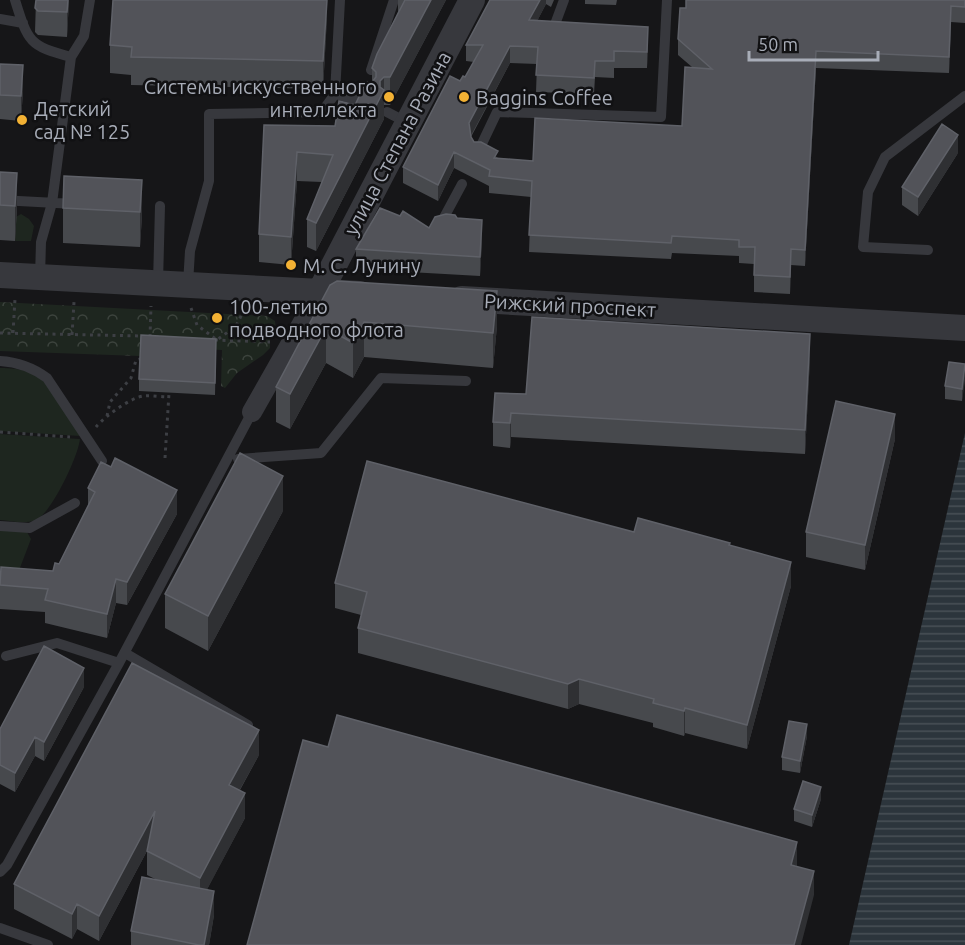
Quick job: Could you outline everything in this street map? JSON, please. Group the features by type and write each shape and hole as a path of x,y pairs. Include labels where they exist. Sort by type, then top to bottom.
{"street":[{"name":"улица Степана Разина","path":"252,412 320,292 398,117 472,0"},
{"path":"0,275 40,277 155,294 190,296 320,292 380,295"},
{"name":"Рижский проспект","path":"437,298 963,328"}],"lane":[{"path":"15,0 32,41 43,50 71,57"},
{"path":"40,277 41,242 52,203 71,57 84,36 90,0"},
{"path":"190,296 190,252 209,181 209,114 322,112 335,94 340,0"},
{"path":"371,70 394,0"},
{"path":"555,27 564,0"},
{"path":"478,152 497,112 661,117 667,0"},
{"path":"0,19 23,23"},
{"path":"335,94 369,103"},
{"path":"928,250 863,247 868,192 885,157 965,96"},
{"path":"441,223 462,184"},
{"path":"0,200 85,204"},
{"path":"155,294 160,206"},
{"path":"0,361 22,364 47,378 102,461"},
{"path":"229,459 321,453 381,378 466,381"},
{"path":"0,872 7,865 119,663 252,412"},
{"path":"0,526 30,528 75,503"},
{"path":"6,656 57,643 119,663"},
{"path":"124,653 248,725"},
{"path":"0,928 48,945"}],"path":[{"path":"150,336 155,294"},
{"path":"190,296 197,325 217,340"},
{"path":"14,333 15,299"},
{"path":"72,334 74,302"},
{"path":"217,340 236,326 244,310"},
{"path":"0,333 161,337"},
{"path":"206,340 270,342"},
{"path":"107,416 110,402 131,378 136,360 140,359"},
{"path":"0,432 87,437 107,416 142,396 169,395 165,458"}],"green space":[{"path":"21,214 34,226 31,241 15,241 16,217"},
{"path":"0,302 267,316 275,321 276,332 270,338 270,348 237,373 225,388 221,386 222,350 141,346 140,356 0,351"},
{"path":"0,368 24,371 39,377 59,401 80,436 0,431"},
{"path":"0,434 80,439 75,458 64,482 51,505 34,521 0,520"},
{"path":"0,530 27,532 31,539 18,573 0,581"}],"shaded area":[{"path":"965,433 965,945 849,945"}],"building":[{"path":"36,0 68,0 67,12 38,11 35,8"},
{"path":"113,0 327,0 323,61 131,57 132,47 110,45"},
{"path":"405,0 431,0 390,77 384,77 380,81 380,87 384,90 316,223 307,219 333,155 297,152 291,237 259,234 264,125 335,126 339,101 355,105 366,82 372,82 376,77 376,72 372,68 377,54"},
{"path":"490,0 540,0 529,20 648,27 647,52 614,51 614,61 595,61 594,78 536,75 538,47 510,46 469,123 471,137 474,142 481,142 498,151 494,158 533,161 535,118 682,126 685,67 712,69 678,39 680,8 686,8 686,0 965,0 965,7 951,6 949,57 816,51 805,250 791,249 790,277 754,275 755,247 739,247 739,240 672,236 671,243 529,235 532,181 489,176 490,170 454,152 438,185 403,167 450,76 460,81 463,76 465,77 483,45 466,45"},
{"path":"0,64 23,65 21,96 0,95"},
{"path":"942,124 958,135 918,197 902,187"},
{"path":"0,172 17,173 15,206 0,205"},
{"path":"64,176 142,180 140,212 63,208"},
{"path":"380,208 400,216 403,211 429,228 435,217 446,214 455,215 457,218 482,220 480,257 356,249"},
{"path":"337,281 497,291 493,333 364,322 353,343 326,328 290,394 276,387 330,285"},
{"path":"532,317 810,334 805,430 511,413 510,423 493,422 495,393 526,394"},
{"path":"141,335 216,339 215,383 139,379"},
{"path":"949,362 965,364 962,389 945,386"},
{"path":"836,401 895,414 865,545 806,532"},
{"path":"240,453 283,476 208,616 165,594"},
{"path":"115,458 177,490 127,582 116,579 107,614 45,600 48,589 0,585 1,567 53,571 55,563 59,564 95,492 88,488 101,462 111,467"},
{"path":"367,461 634,532 638,518 791,562 747,725 685,708 684,711 653,703 654,699 579,679 568,684 358,628 367,592 335,583"},
{"path":"44,646 84,668 44,742 35,737 15,773 0,765 0,729"},
{"path":"132,663 259,730 229,785 245,793 200,878 147,851 155,811 99,916 77,904 72,914 14,884"},
{"path":"337,715 797,842 791,865 814,871 794,945 247,945 303,740 328,747"},
{"path":"789,721 807,724 800,761 782,757"},
{"path":"803,781 821,787 812,815 794,809"},
{"path":"142,877 214,891 204,945 131,931"}],"place":[{"name":"Системы искусственного интеллекта","path":"389,97"},
{"name":"Baggins Coffee","path":"464,97"},
{"name":"Детский сад № 125","path":"22,120"},
{"name":"М. С. Лунину","path":"291,265"},
{"name":"100-летию подводного флота","path":"217,318"}]}
